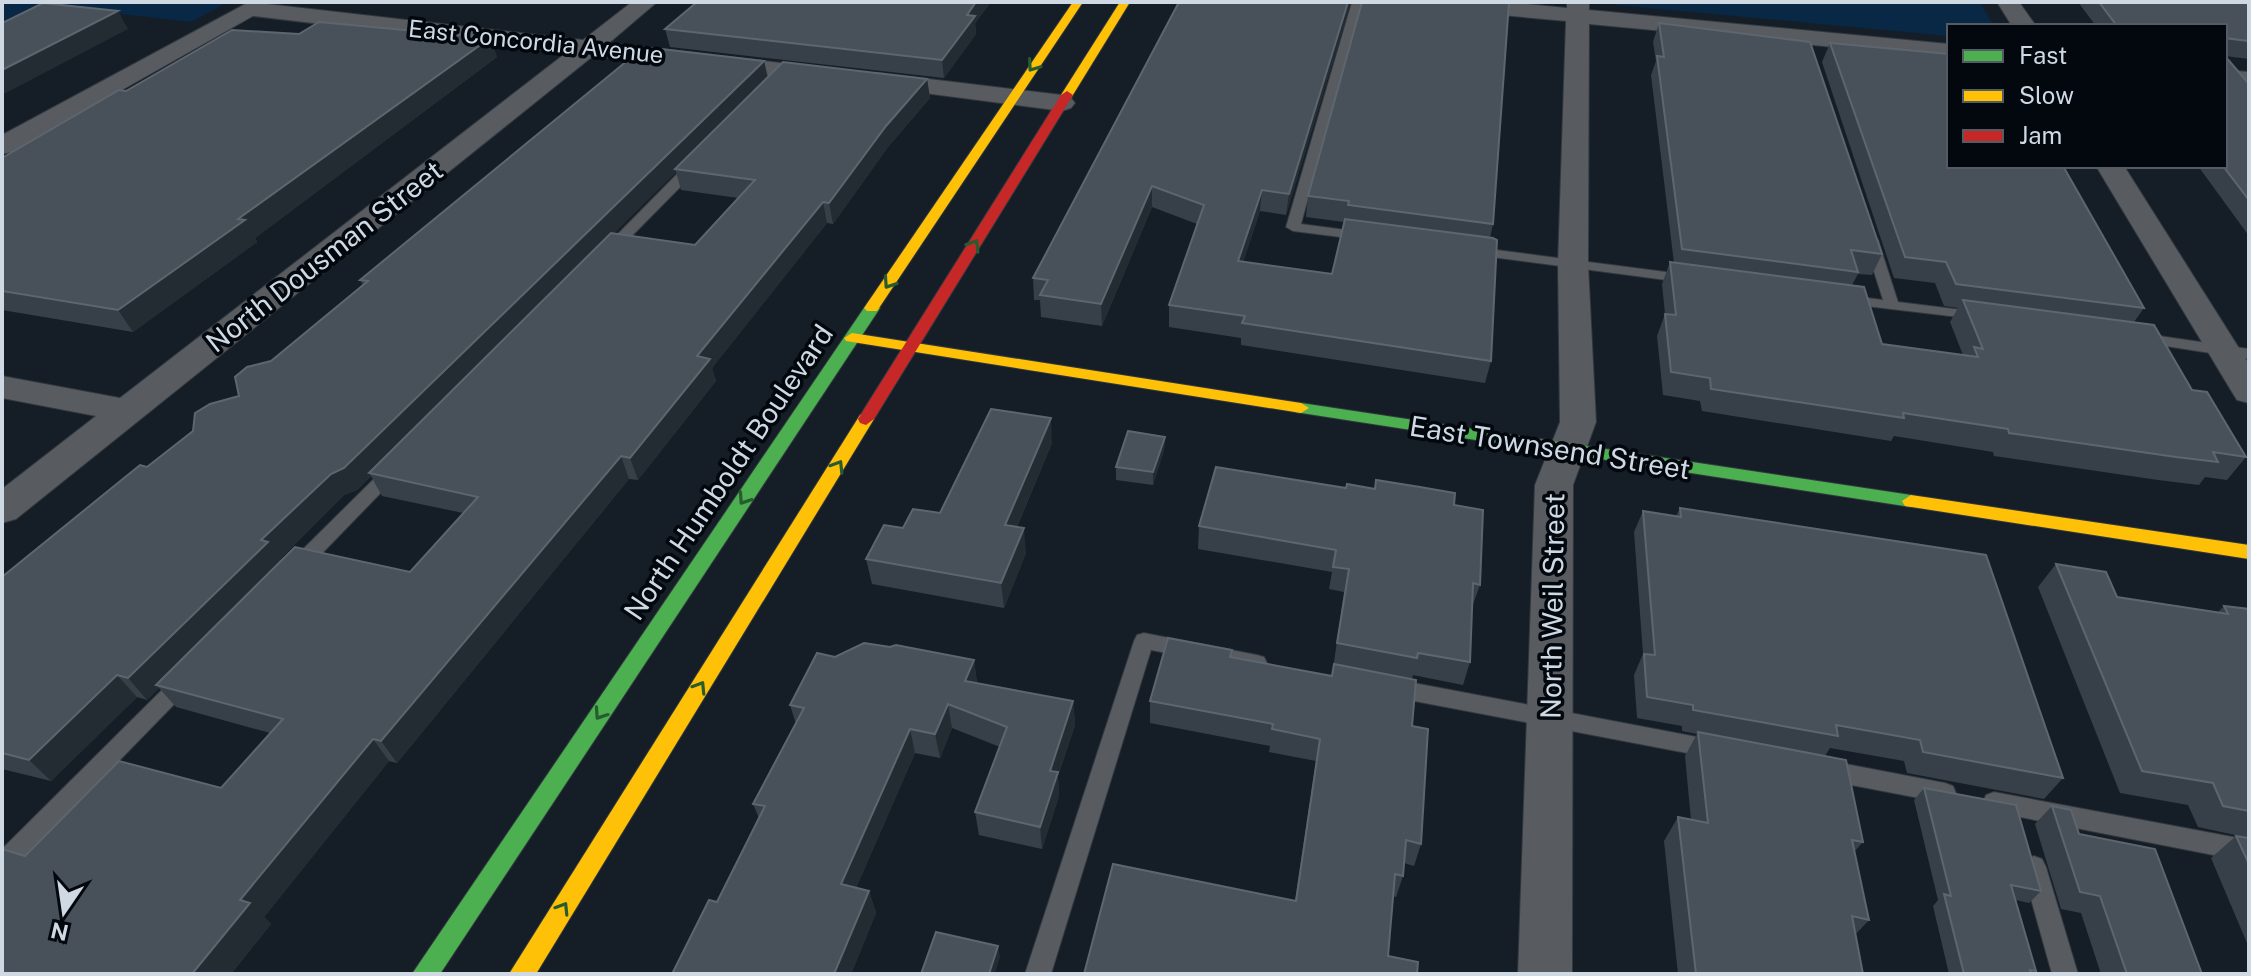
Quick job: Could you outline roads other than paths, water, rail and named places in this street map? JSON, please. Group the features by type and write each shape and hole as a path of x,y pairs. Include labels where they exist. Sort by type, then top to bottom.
{"main road":[{"name":"North Humboldt Boulevard","path":"425,974 1078,2"},
{"path":"522,974 1125,2"},
{"name":"East Townsend Street","path":"852,338 2249,552"}],"street":[{"name":"North Dousman Street","path":"2,509 646,2"},
{"path":"1435,2 1578,9 1807,44 1947,51"},
{"path":"2008,2 2023,24"},
{"name":"East Concordia Avenue","path":"2,146 249,9 589,47 780,78 1062,103"},
{"name":"North Weil Street","path":"1545,974 1554,485 1565,449 1578,422 1573,264 1578,9"},
{"path":"2227,77 2249,80"},
{"path":"2111,168 2236,352 2249,392"},
{"path":"2,387 129,411"}],"lane":[{"path":"1357,2 1293,227 1385,239"},
{"path":"594,266 706,153"},
{"path":"1868,231 1892,306"},
{"path":"1461,249 1705,281"},
{"path":"1830,298 2002,320"},
{"path":"2128,337 2236,352"},
{"path":"281,583 404,458"},
{"path":"1038,974 1144,641 1283,667"},
{"path":"2,865 192,673"},
{"path":"1376,685 1738,753"},
{"path":"1800,765 2249,851"},
{"path":"2016,807 2065,974"}]}
